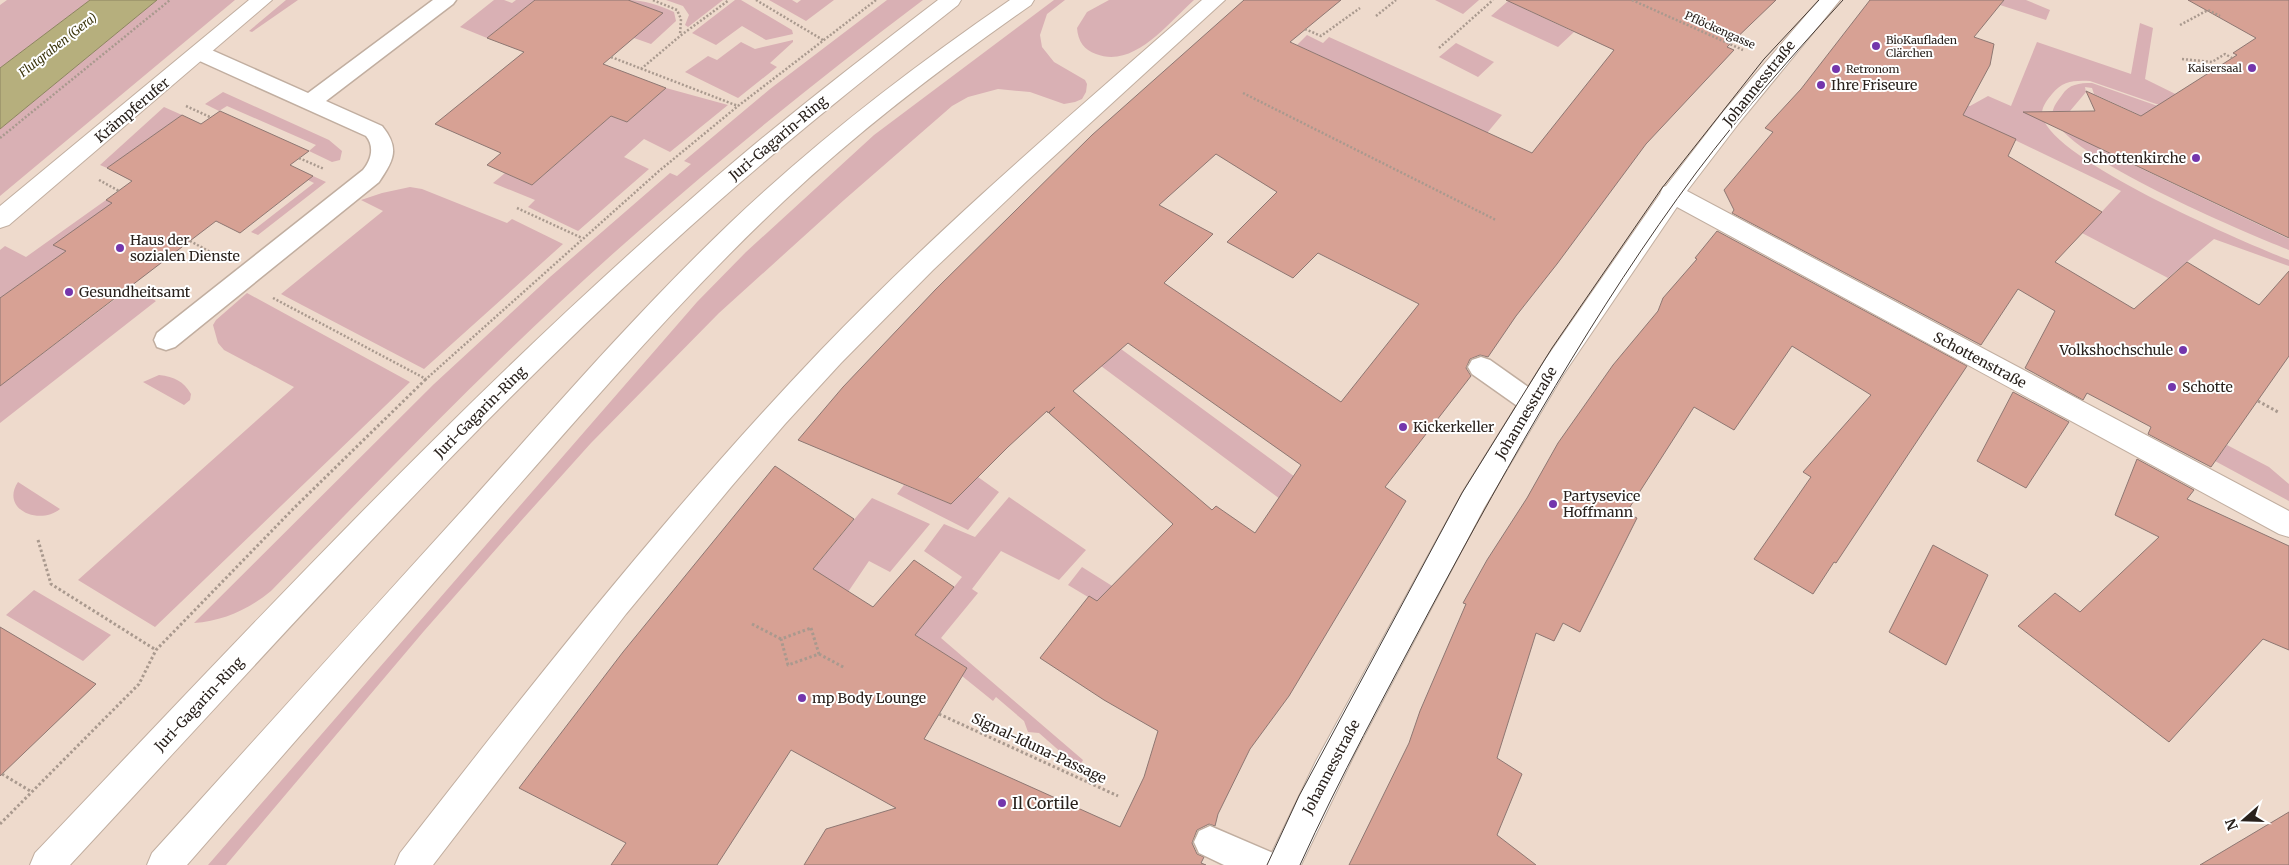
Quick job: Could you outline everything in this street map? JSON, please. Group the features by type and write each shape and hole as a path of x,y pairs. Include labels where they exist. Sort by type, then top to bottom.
{"street":[{"name":"Krämpferufer","path":"0,219 262,0"},
{"name":"Juri-Gagarin-Ring","path":"47,865 350,544 495,397 622,274 782,133 951,0"},
{"path":"164,865 578,400 701,267 810,165 863,120 915,79 1024,0"},
{"path":"412,865 635,582 736,463 830,359 948,243 1215,0"},
{"name":"Johannesstraße","path":"1283,865 1311,802 1475,498 1563,352 1671,193 1773,63 1830,0"},
{"name":"Schottenstraße","path":"1671,193 2289,526"}],"lane":[{"path":"311,102 446,0"},
{"path":"166,340 371,176 380,163 383,146 380,138 374,131 200,52"},
{"path":"1481,367 1532,403"},
{"path":"1210,842 1261,865"}],"path":[{"path":"0,138 170,0"},
{"path":"653,0 679,11 682,17 680,36"},
{"path":"641,69 680,36 729,0"},
{"path":"756,0 823,40"},
{"path":"0,824 139,684 156,650 295,507 426,380 582,238 738,106 876,0"},
{"path":"1376,16 1396,0"},
{"path":"1439,48 1493,0"},
{"name":"Pflöckengasse","path":"1632,0 1773,63"},
{"path":"1306,29 1321,36 1360,8"},
{"path":"2180,25 2208,10 2220,16"},
{"path":"2182,59 2212,62 2225,54 2232,58"},
{"path":"611,57 738,106"},
{"path":"1243,93 1496,220"},
{"path":"191,108 210,118"},
{"path":"299,158 323,169"},
{"path":"517,208 582,238"},
{"path":"190,242 210,252"},
{"path":"239,281 426,380"},
{"path":"2258,401 2278,412"},
{"path":"38,540 51,584 156,650"},
{"path":"752,624 781,639 811,628 819,654 845,668"},
{"path":"781,639 788,665 819,654"},
{"name":"Signal-Iduna-Passage","path":"939,714 1118,796"},
{"path":"2,774 32,792"}],"shaded area":[{"path":"7,0 90,0 0,68 0,5"},
{"path":"157,0 235,0 0,196 0,129"},
{"path":"286,0 298,0 252,32 249,31"},
{"path":"494,0 504,0 512,3 516,0 535,0 487,38 460,27"},
{"path":"628,0 646,2 668,9 674,12 676,21 651,44 634,38"},
{"path":"666,0 723,0 688,27 685,25 689,15 683,6"},
{"path":"735,0 741,0 792,30 793,34 766,40 742,26 716,45 692,33"},
{"path":"769,0 792,0 797,3 801,0 834,0 806,21"},
{"path":"887,0 923,0 815,83 675,199 593,272 453,406 271,591 245,609 215,620 194,623 434,384 550,277 670,173 677,176 691,164 684,161 770,89"},
{"path":"1054,0 1065,0 1047,14 1040,35 1042,47 1054,62 1085,80 1087,84 1086,92 1082,99 1064,104 1030,92 998,89 968,97 952,106 844,200 719,313 591,443 424,631 226,865 208,865 697,302 746,252 874,135"},
{"path":"1109,0 1194,0 1162,31 1137,50 1124,55 1110,57 1096,54 1085,47 1080,41 1077,28 1087,12"},
{"path":"1435,0 1479,0 1463,14"},
{"path":"2004,0 2026,0 2050,10 2046,20 2000,5"},
{"path":"1508,1 1574,32 1558,47 1491,16"},
{"path":"2140,23 2153,28 2145,79 2289,150 2090,81 2074,81 2064,84 2049,98 2044,105 2042,113 2051,131 2075,152 2110,175 2193,218 2289,260 2289,266 2214,239 2168,278 2082,233 2121,191 1940,104 1970,106 1988,96 2011,106 2037,42 2131,74"},
{"path":"1307,35 1323,43 1329,37 1502,115 1487,133 1297,45"},
{"path":"793,40 770,63 777,67 738,98 685,72 708,56 717,60 741,42 755,49"},
{"path":"1456,43 1494,62 1478,77 1439,57"},
{"path":"2092,83 2192,118 2175,131 2094,94 2092,88 2085,87 2086,92 2070,111 2060,112 2114,135 2102,150 2289,239 2289,250 2236,228 2159,192 2089,152 2065,133 2053,116 2055,105 2071,86"},
{"path":"666,88 728,105 670,152 644,139 624,157 649,169 578,231 528,207 535,200 493,183 505,173 532,185 611,116 627,122"},
{"path":"223,92 329,140 342,151 340,160 332,162 309,151 316,145 227,106 219,111 205,104"},
{"path":"164,107 182,115 107,168 100,165"},
{"path":"313,176 326,182 258,235 251,232 314,183 308,180"},
{"path":"410,187 422,189 507,223 512,219 563,244 424,369 281,294 383,211 361,200"},
{"path":"106,200 123,209 54,245 66,251 0,298 0,250 5,246 26,257"},
{"path":"131,287 156,301 0,423 0,386"},
{"path":"247,293 410,382 155,627 78,580 294,387 224,350 218,343 213,325 216,320"},
{"path":"1121,349 1295,477 1280,499 1101,366"},
{"path":"159,375 174,378 182,383 191,394 190,400 184,405 143,382"},
{"path":"2227,445 2269,467 2289,484 2289,501 2215,461"},
{"path":"978,477 999,492 968,530 897,494 904,485 951,504"},
{"path":"18,482 60,509 42,516 24,512 14,500 14,492"},
{"path":"1009,497 1086,550 1059,580 1001,551 972,589 978,593 941,638 1083,760 1079,768 1039,733 1028,732 1024,721 996,697 993,701 962,676 966,668 902,626 954,587 962,577 924,551 944,524 975,537"},
{"path":"872,498 930,524 890,572 869,561 848,592 813,569"},
{"path":"1082,567 1171,623 1185,655 1068,585"},
{"path":"34,590 111,635 83,661 6,615"}],"water":[{"name":"Flutgraben (Gera)","path":"90,0 157,0 0,129 0,68"}],"building":[{"path":"535,0 628,0 663,13 603,64 666,88 627,122 611,116 532,185 487,165 501,153 435,124 524,52 487,38"},
{"path":"1244,0 1341,0 1290,42 1532,153 1614,50 1506,0 1776,0 1727,47 1734,50 1646,144 1516,316 1488,357 1480,355 1470,359 1466,368 1471,376 1385,487 1406,501 1289,696 1250,749 1218,814 1215,826 1209,824 1197,830 1192,843 1197,854 1204,857 1201,863 1206,865 804,865 826,829 896,808 791,750 717,865 611,865 626,843 519,788 623,652 775,466 854,519 813,569 873,607 914,560 954,587 915,635 967,668 924,739 1120,827 1144,777 1158,731 1104,700 1040,658 1089,596 1097,601 1173,524 1049,413 1055,407 1048,413 1047,411 1008,447 951,504 798,440 843,387 936,289 1092,135","holes":["1216,154 1277,192 1227,242 1293,278 1318,253 1419,304 1341,402 1164,283 1213,234 1159,205","1128,343 1301,465 1255,533 1216,506 1212,510 1073,391"]},
{"path":"1870,0 2004,0 1974,37 1994,44 1990,65 1963,115 2016,139 2008,156 2102,212 2055,262 2134,309 2187,262 2259,305 2289,271 2289,356 2211,467 2148,434 2151,427 2087,393 2083,400 2025,368 2055,311 2018,289 1981,345 1732,213 1734,210 1724,190 1773,132 1765,128 1801,89"},
{"path":"2188,0 2289,0 2289,238 2023,112 2095,111 2086,91 2141,116 2237,55 2233,53 2256,38"},
{"name":"Haus der sozialen Dienste","path":"220,111 309,151 290,165 313,176 240,233 216,221 0,386 0,298 66,251 53,245 112,203 106,200 132,181 107,168 182,115 201,124"},
{"path":"1717,231 1967,366 1836,563 1834,562 1813,594 1754,559 1811,477 1803,472 1871,395 1792,346 1734,430 1694,407 1626,513 1637,518 1580,632 1563,623 1554,641 1536,633 1497,758 1522,774 1497,835 1536,865 1349,865 1409,743 1420,711 1466,604 1463,603 1487,560 1527,498 1558,443 1613,365 1658,311 1663,298 1697,259 1695,258"},
{"path":"2013,392 2069,422 2026,488 1977,461"},
{"path":"2137,459 2194,490 2187,499 2289,546 2289,650 2263,639 2169,742 2018,626 2055,593 2080,612 2159,537 2115,515"},
{"path":"1933,545 1988,575 1946,665 1889,632"},
{"path":"0,627 96,684 0,776"},
{"path":"2289,812 2289,865 2200,865"}],"tram line":[{"path":"1267,865 1299,796 1462,493 1552,348 1662,188 1764,59 1819,0"},
{"path":"1300,865 1364,735 1461,552 1523,441 1589,331 1623,277 1696,173 1731,128 1843,0"}],"place":[{"name":"BioKaufladen Clärchen","path":"1876,46"},
{"name":"Kaisersaal","path":"2252,68"},
{"name":"Retronom","path":"1836,69"},
{"name":"Ihre Friseure","path":"1821,85"},
{"name":"Schottenkirche","path":"2196,158"},
{"name":"Haus der sozialen Dienste","path":"120,248"},
{"name":"Gesundheitsamt","path":"69,292"},
{"name":"Volkshochschule","path":"2183,350"},
{"name":"Schotte","path":"2172,387"},
{"name":"Kickerkeller","path":"1403,427"},
{"name":"Partysevice Hoffmann","path":"1553,504"},
{"name":"mp Body Lounge","path":"802,698"},
{"name":"Il Cortile","path":"1002,803"}]}
